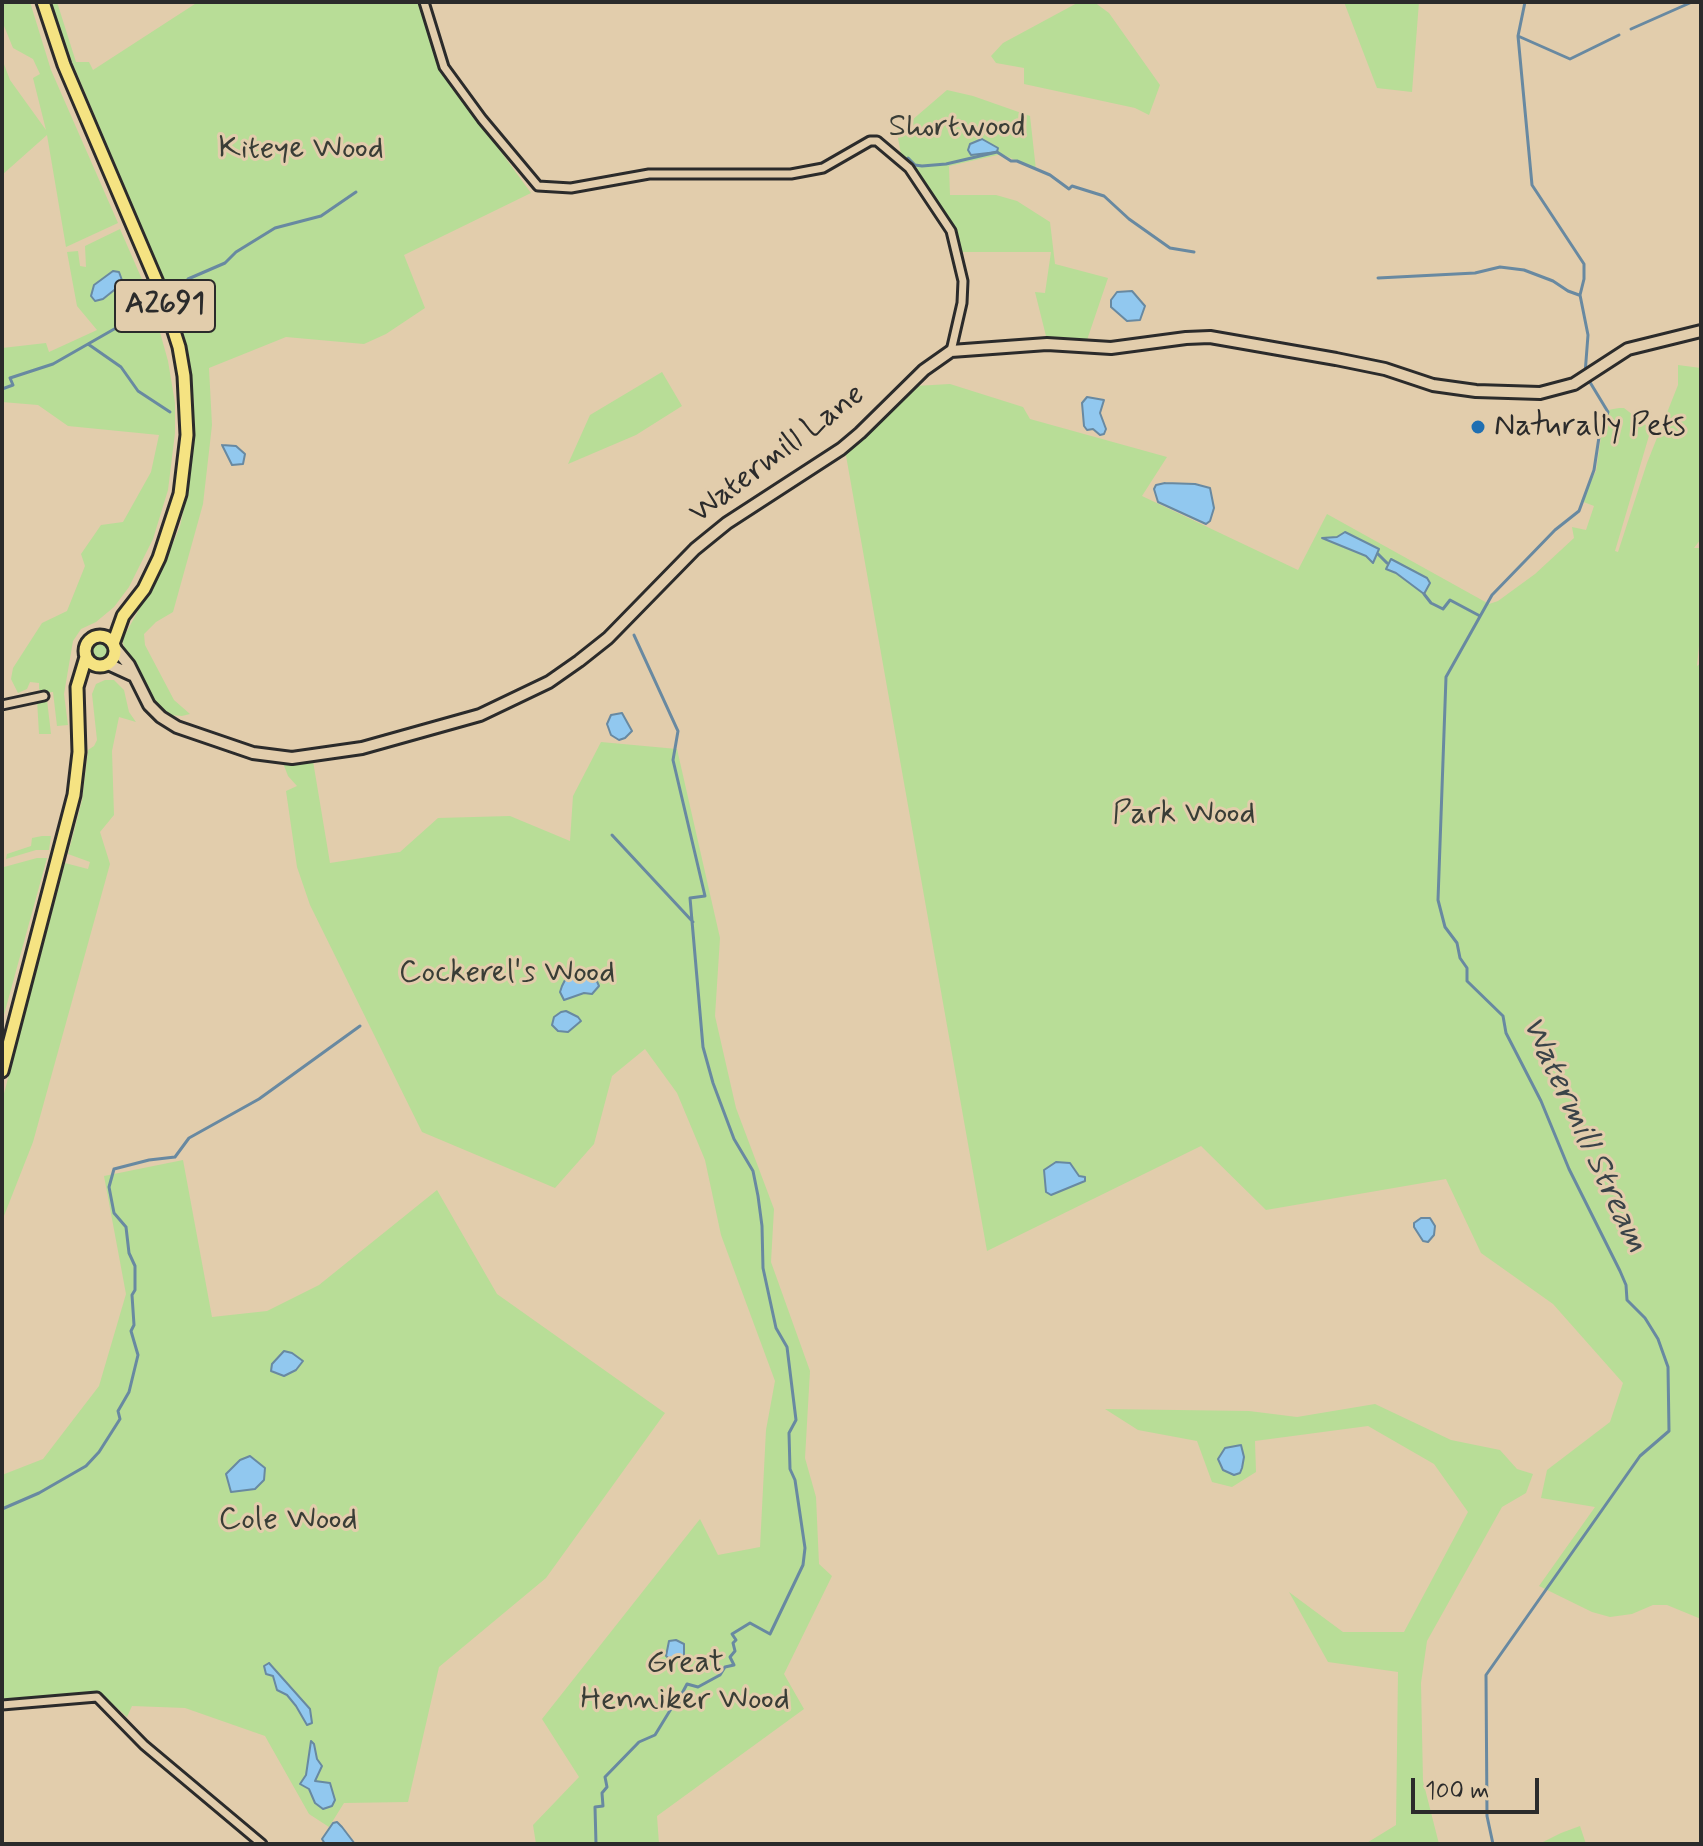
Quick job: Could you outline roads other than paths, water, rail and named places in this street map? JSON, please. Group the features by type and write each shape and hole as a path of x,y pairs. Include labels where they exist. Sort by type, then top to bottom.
{"main road":[{"name":"A2691","path":"43,2 64,65 162,294 179,347 184,376 187,435 180,494 159,558 144,589 123,616 95,636"},
{"name":"A2691","path":"114,646 123,616"},
{"path":"2,1071 74,795 79,752 77,687 86,657 86,644 95,636 107,637 114,646 114,657 77,687"},
{"path":"86,657 91,664 104,665"}],"street":[{"path":"424,2 444,67 482,119 538,186 571,188 649,174 791,174 823,168 870,141 877,141 909,168 951,231 963,281 962,303 951,351 1047,344 1111,348 1199,337 1248,342 1385,369 1433,385 1476,391 1540,393 1574,384 1628,349 1701,331"},
{"name":"Watermill Lane","path":"114,646 149,705 170,723 253,753 292,758 362,748 480,715 537,689 579,661 608,638 695,549 727,523 841,449 924,370 951,351"},
{"path":"104,665 132,675"},
{"path":"33,697 34,686"},
{"path":"2,705 44,696"},
{"path":"2,1705 97,1697 144,1745 262,1844"}],"water":[{"path":"982,139 998,148 997,152 971,155 968,150 970,144"},
{"path":"113,271 119,272 123,283 103,299 95,301 91,296 94,285"},
{"path":"1132,291 1145,306 1140,320 1127,321 1111,307 1111,300 1117,292"},
{"path":"1087,397 1104,400 1100,413 1106,429 1104,434 1087,430 1084,426 1082,403"},
{"path":"222,445 236,446 245,454 243,464 232,465"},
{"path":"1165,483 1210,488 1214,508 1210,521 1206,524 1158,502 1154,489 1156,485"},
{"path":"1345,532 1379,549 1373,563 1366,556 1322,538 1337,537"},
{"path":"1391,559 1427,578 1430,583 1424,594 1386,569"},
{"path":"622,713 632,731 619,740 611,735 607,724 611,715"},
{"path":"579,974 595,977 599,986 592,994 584,993 564,1000 560,992 565,980"},
{"path":"566,1011 581,1021 568,1032 558,1031 552,1025 554,1017"},
{"path":"1056,1162 1070,1163 1079,1176 1085,1177 1085,1181 1051,1195 1046,1192 1044,1170"},
{"path":"1421,1218 1430,1218 1435,1226 1434,1235 1428,1242 1423,1241 1414,1227 1414,1223"},
{"path":"284,1351 303,1361 296,1370 284,1376 271,1371 272,1364"},
{"path":"1241,1445 1244,1457 1240,1473 1234,1475 1223,1470 1218,1459 1225,1448"},
{"path":"250,1456 265,1468 264,1480 255,1489 231,1492 226,1474 240,1460"},
{"path":"669,1641 684,1644 684,1655 671,1660 666,1656"},
{"path":"269,1663 310,1709 312,1723 307,1725 287,1695 277,1690 273,1676 266,1674 264,1666"},
{"path":"311,1741 322,1766 315,1781 330,1783 335,1800 332,1806 323,1809 315,1803 309,1789 300,1784 306,1775"},
{"path":"337,1822 355,1844 325,1844 322,1839"}],"waterway":[{"name":"Watermill Stream","path":"1493,1844 1487,1816 1486,1675 1640,1456 1669,1431 1668,1367 1658,1339 1645,1318 1627,1300 1626,1285 1620,1271 1506,1033 1503,1016 1467,981 1467,968 1460,958 1457,943 1445,927 1438,900 1446,677 1492,595 1555,530 1579,511 1594,470 1599,437 1608,412 1585,374 1588,335 1580,295 1584,264 1532,185 1518,36 1525,2"},
{"path":"1631,29 1692,2"},
{"path":"1518,36 1570,59 1619,35"},
{"path":"908,158 915,165 922,166 946,164 997,152 1011,161 1050,175 1069,189 1072,186 1104,196 1129,219 1170,248 1194,252"},
{"path":"188,279 225,263 236,252 275,228 321,216 356,192"},
{"path":"1378,278 1475,273 1500,267 1524,270 1579,295"},
{"path":"88,344 137,316"},
{"path":"2,389 13,385 10,378 53,364 88,344 121,367 138,391 170,412"},
{"path":"1378,554 1387,563"},
{"path":"1424,594 1431,603 1443,609 1450,600 1480,616"},
{"path":"596,1844 595,1807 603,1806 602,1793 607,1787 605,1777 639,1742 655,1735 674,1704 682,1706 679,1699 687,1684 698,1687 720,1675 725,1667 734,1665 730,1657 735,1651 733,1643 736,1640 732,1634 750,1623 770,1634 803,1565 805,1548 795,1480 790,1469 789,1433 796,1420 787,1347 776,1328 763,1268 762,1226 753,1171 734,1139 703,1047 690,898 705,896 673,760 678,731 634,635"},
{"path":"612,835 693,922"},
{"path":"2,1509 39,1493 86,1466 120,1419 118,1411 129,1392 138,1355 131,1331 134,1325 132,1295 135,1290 135,1266 129,1253 126,1227 114,1213 109,1187 114,1169 175,1157 189,1138 259,1099 360,1026"}],"place":[{"name":"Naturally Pets","path":"1478,427"}],"park label":[{"name":"Shortwood","path":"957,128"},
{"name":"Kiteye Wood","path":"301,150"},
{"name":"Park Wood","path":"1184,815"},
{"name":"Cockerel's Wood","path":"507,974"},
{"name":"Cole Wood","path":"288,1521"},
{"name":"Great Henniker Wood","path":"685,1682"}]}
